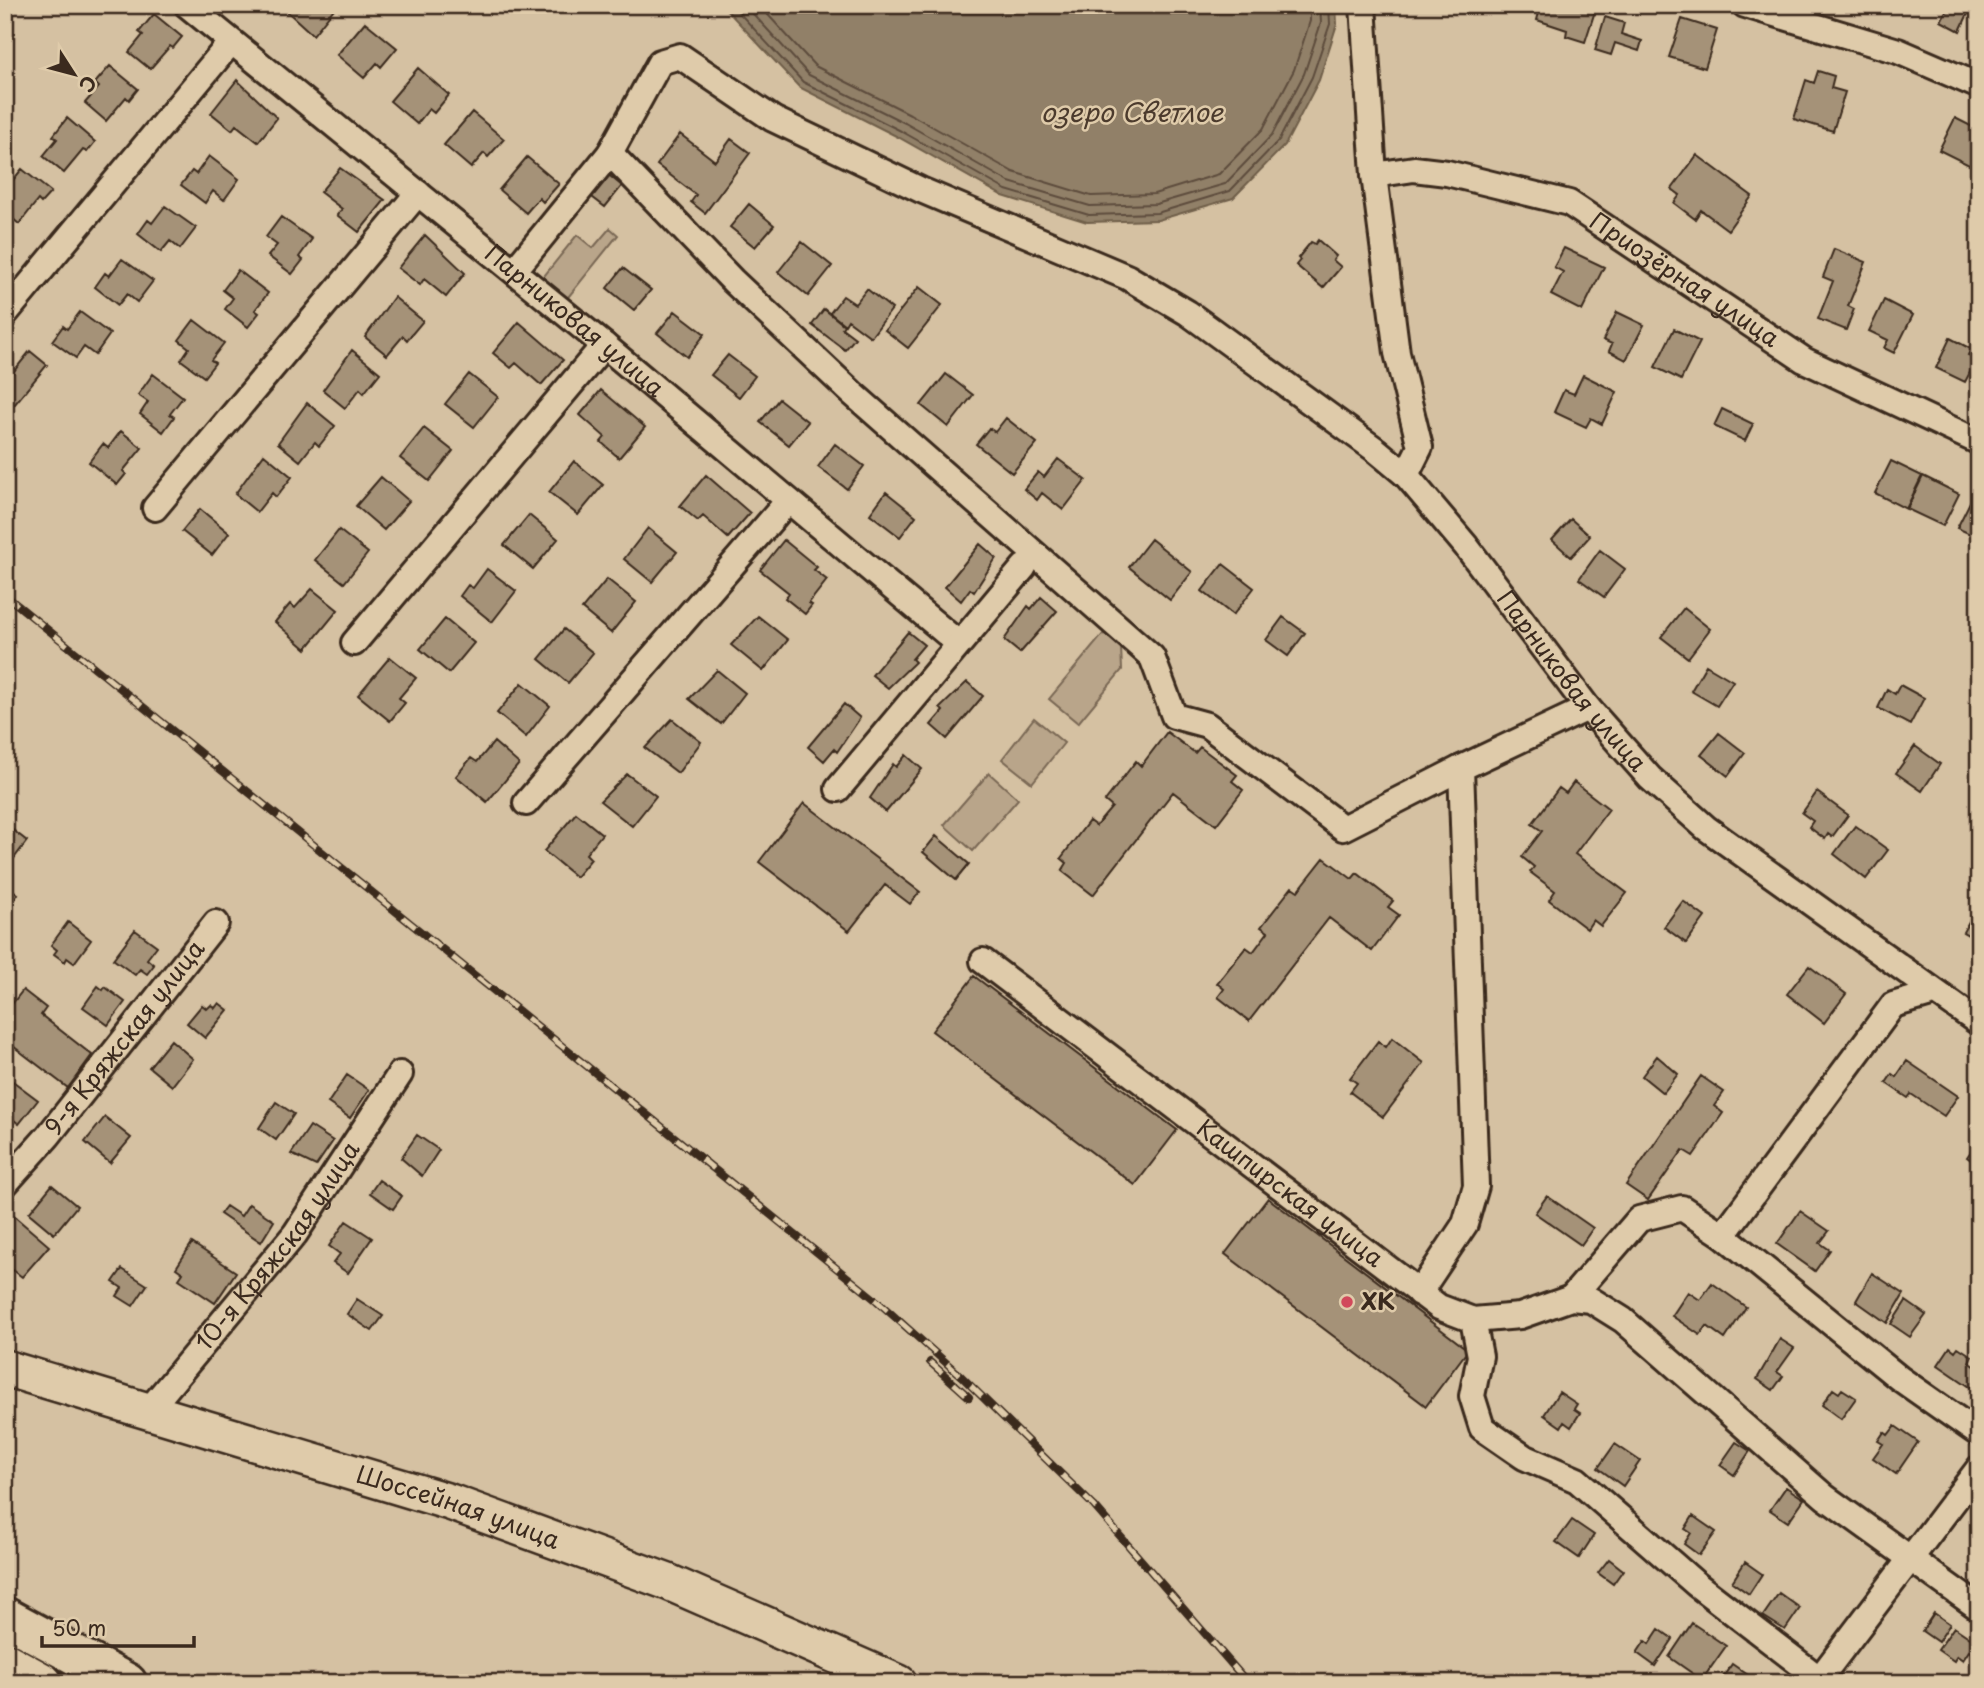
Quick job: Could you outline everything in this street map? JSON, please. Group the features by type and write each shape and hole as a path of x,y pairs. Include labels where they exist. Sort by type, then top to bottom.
{"main road":[{"name":"Шоссейная улица","path":"5,1368 450,1502 668,1582 899,1683"},
{"path":"5,1617 127,1683"},
{"path":"5,1662 43,1683"}],"street":[{"name":"Парниковая улица","path":"187,5 604,345 787,502 958,643"},
{"path":"1363,5 1374,175 1397,353 1420,447 1406,475"},
{"path":"1745,5 1898,51 1979,86"},
{"path":"5,314 231,42"},
{"name":"Парниковая улица","path":"514,271 610,153 660,62 680,57 773,119 922,190 1127,277 1188,313 1406,475 1466,546 1588,708 1650,778 1706,828 1934,993 1975,1014"},
{"path":"610,153 733,281 842,384 1152,657 1174,716 1208,725 1343,828 1588,708"},
{"name":"Приозёрная улица","path":"1374,175 1414,169 1447,173 1569,203 1804,360 1979,442"},
{"path":"155,508 418,193"},
{"path":"354,643 604,345"},
{"path":"526,803 787,502"},
{"path":"838,789 1024,567"},
{"path":"1419,1293 1465,1224 1476,1186 1461,768"},
{"name":"9-я Кряжская улица","path":"5,1184 48,1136 216,923"},
{"name":"Кашпирская улица","path":"983,961 1135,1073 1419,1293 1440,1307 1473,1320"},
{"path":"1723,1235 1893,1005 1934,993"},
{"name":"10-я Кряжская улица","path":"148,1410 295,1234 400,1074"},
{"path":"1571,1298 1639,1219 1682,1208 1723,1235 1899,1378 1979,1434"},
{"path":"1979,1468 1910,1561 1823,1681 1696,1584 1577,1480 1524,1457 1482,1428 1472,1396 1480,1356 1473,1320 1520,1316 1571,1298 1591,1300 1623,1320 1825,1497 1910,1561 1979,1608"}],"shaded area":[{"path":"610,228 618,235 565,301 540,281 577,235 593,248"},
{"path":"1104,633 1121,647 1122,670 1078,723 1049,699"},
{"path":"1034,718 1064,743 1032,783 1002,759"},
{"path":"989,773 1018,799 973,851 944,825"}],"water":[{"name":"озеро Светлое","path":"722,5 1336,5 1337,24 1319,80 1285,145 1233,198 1158,220 1087,222 1003,196 898,137 799,87"}],"building":[{"path":"280,5 337,5 313,35"},
{"path":"1541,5 1597,5 1585,42 1566,36 1567,30 1537,20"},
{"path":"1949,5 1972,5 1960,31 1941,21"},
{"path":"154,14 182,37 173,48 170,46 150,69 129,52 143,35 139,32"},
{"path":"1605,17 1624,23 1621,34 1642,41 1639,51 1615,43 1611,55 1595,50"},
{"path":"1682,19 1717,30 1705,68 1669,57"},
{"path":"365,22 397,48 381,67 377,63 364,78 337,55"},
{"path":"110,66 138,89 129,100 126,97 106,121 85,103 99,87 95,83"},
{"path":"418,68 449,95 434,113 429,109 417,124 390,101"},
{"path":"1818,71 1834,76 1831,88 1845,92 1833,131 1794,119 1806,80 1814,83"},
{"path":"237,80 277,118 258,142 236,125 232,130 211,113"},
{"path":"472,112 504,139 488,157 484,153 471,168 444,145"},
{"path":"67,118 95,142 87,152 83,150 64,173 43,156 57,139 53,136"},
{"path":"1955,118 1979,130 1977,169 1939,150"},
{"path":"680,134 715,161 731,139 750,153 705,213 691,202 696,195 657,165"},
{"path":"1697,155 1752,196 1728,230 1701,210 1695,219 1674,203 1680,195 1672,189"},
{"path":"209,156 239,179 224,200 213,191 205,203 181,185 192,171 196,174"},
{"path":"527,157 559,184 543,202 539,198 526,213 499,190"},
{"path":"340,168 385,200 359,232 337,215 342,209 320,192"},
{"path":"22,169 51,192 41,203 38,200 19,224 5,212 5,197 12,189 8,186"},
{"path":"605,172 622,186 605,207 588,194"},
{"path":"749,204 774,225 755,247 730,227"},
{"path":"165,206 196,228 180,249 170,241 161,252 138,234 148,220 152,223"},
{"path":"281,217 312,239 299,257 303,260 292,274 268,256 277,245 266,237"},
{"path":"425,235 465,273 446,297 424,279 420,285 398,268"},
{"path":"1318,240 1336,256 1333,260 1341,267 1323,288 1296,265 1300,260 1298,258 1311,242 1315,244"},
{"path":"802,242 832,266 808,296 778,272"},
{"path":"1564,248 1604,267 1582,311 1551,295 1563,272 1554,267"},
{"path":"1834,249 1866,262 1848,306 1854,309 1846,330 1818,319 1833,281 1823,277"},
{"path":"122,259 153,281 137,302 127,294 118,305 95,287 105,273 109,276"},
{"path":"623,268 651,290 634,310 607,288"},
{"path":"238,270 268,293 255,310 259,313 248,327 225,309 233,298 223,290"},
{"path":"919,287 942,305 908,348 885,330"},
{"path":"867,289 892,309 871,337 848,320 845,325 830,313 843,296 855,304"},
{"path":"394,297 423,321 407,340 403,336 387,355 365,337"},
{"path":"1884,300 1913,315 1894,353 1884,348 1888,340 1869,331"},
{"path":"824,309 855,338 845,350 812,325"},
{"path":"675,311 705,334 687,357 657,333"},
{"path":"80,312 110,334 95,355 84,347 76,358 52,341 63,326 67,329"},
{"path":"1617,312 1644,325 1626,360 1609,351 1612,344 1603,340"},
{"path":"194,320 224,343 211,360 215,363 204,377 181,360 189,348 179,340"},
{"path":"519,322 563,360 541,385 516,363 511,368 493,353"},
{"path":"1674,329 1700,342 1681,380 1655,367"},
{"path":"1950,338 1971,349 1968,355 1977,359 1965,382 1936,368"},
{"path":"352,350 380,373 364,393 360,389 345,408 323,390"},
{"path":"30,351 47,365 14,405 5,398 5,382"},
{"path":"728,355 755,376 739,397 711,375"},
{"path":"153,374 183,397 170,414 174,417 163,432 140,414 148,402 138,395"},
{"path":"469,374 498,397 474,427 445,404"},
{"path":"946,374 973,395 948,427 921,405"},
{"path":"1583,375 1617,392 1602,424 1591,418 1586,427 1554,412 1564,390 1574,394"},
{"path":"601,390 645,427 619,458 601,442 605,437 580,415"},
{"path":"779,399 808,422 789,445 760,422"},
{"path":"307,403 335,426 319,446 315,442 300,461 278,443"},
{"path":"1722,409 1753,424 1745,441 1714,426"},
{"path":"1006,418 1037,443 1012,473 976,444 989,428 995,432"},
{"path":"424,428 453,451 429,481 400,458"},
{"path":"121,431 142,448 123,471 126,474 117,485 89,462 103,444 108,448"},
{"path":"835,444 864,466 847,489 818,467"},
{"path":"264,454 292,477 276,497 272,493 257,512 235,494"},
{"path":"1058,459 1086,480 1063,510 1042,493 1037,500 1024,489 1038,472 1044,477"},
{"path":"574,461 603,485 578,515 549,492"},
{"path":"1891,461 1922,476 1906,509 1875,493"},
{"path":"706,475 750,513 728,538 703,516 698,521 680,506"},
{"path":"1923,476 1959,494 1943,526 1907,509"},
{"path":"381,477 409,501 384,530 356,506"},
{"path":"1979,484 1979,538 1957,528"},
{"path":"886,492 916,516 900,537 870,514"},
{"path":"200,509 229,533 212,555 182,531"},
{"path":"529,515 558,539 533,569 504,545"},
{"path":"1571,519 1590,536 1571,557 1552,540"},
{"path":"648,528 677,552 652,582 624,559"},
{"path":"339,530 368,553 344,583 315,560"},
{"path":"1151,539 1192,572 1170,600 1129,567"},
{"path":"784,540 817,567 814,570 827,580 809,603 812,605 805,614 785,598 789,593 760,570"},
{"path":"980,544 996,558 974,592 970,589 961,601 945,587"},
{"path":"1600,550 1625,569 1604,597 1579,579"},
{"path":"1223,564 1254,588 1233,615 1202,591"},
{"path":"487,569 516,591 492,622 460,596 468,585 473,588"},
{"path":"607,579 636,602 611,633 582,609"},
{"path":"312,589 338,610 306,649 275,622 290,604 295,608"},
{"path":"1041,597 1057,611 1020,653 1004,640 1028,606 1031,609"},
{"path":"1684,608 1710,629 1688,658 1661,637"},
{"path":"758,616 788,640 763,671 731,645"},
{"path":"1283,617 1305,633 1288,656 1266,640"},
{"path":"445,619 474,643 449,673 420,649"},
{"path":"564,629 593,653 568,683 539,659"},
{"path":"908,632 924,645 912,659 915,662 888,688 872,675"},
{"path":"390,657 416,678 399,698 405,703 390,721 358,695"},
{"path":"1706,665 1733,681 1717,706 1691,691"},
{"path":"717,670 745,693 721,724 689,699"},
{"path":"967,682 983,696 947,739 931,725 943,711 940,708"},
{"path":"522,683 550,706 526,737 497,713"},
{"path":"1900,685 1924,698 1910,725 1878,708 1887,689 1895,694"},
{"path":"844,704 860,718 837,752 834,749 824,761 808,747"},
{"path":"672,719 701,742 678,773 645,748"},
{"path":"1167,732 1195,753 1200,747 1237,775 1232,781 1243,790 1216,825 1173,792 1093,895 1062,871 1067,863 1061,858 1089,821 1096,826 1112,807 1105,801 1136,761 1141,766"},
{"path":"1719,733 1745,753 1728,776 1701,755"},
{"path":"494,742 519,764 487,802 456,776 471,758 477,762"},
{"path":"1915,746 1940,764 1922,791 1896,773"},
{"path":"906,755 922,769 886,812 870,798 893,764 896,767"},
{"path":"627,774 656,796 632,826 600,801"},
{"path":"1574,782 1609,809 1575,854 1627,893 1601,926 1593,920 1587,929 1549,900 1555,891 1530,872 1534,867 1522,857 1542,831 1532,824 1559,788 1566,793"},
{"path":"1817,792 1848,815 1832,837 1828,834 1825,839 1809,827 1813,821 1802,813"},
{"path":"804,803 920,892 910,904 885,885 849,931 759,862"},
{"path":"576,813 602,834 586,854 591,859 576,877 544,851"},
{"path":"5,824 27,841 9,865 5,862"},
{"path":"1855,826 1888,850 1866,879 1834,854"},
{"path":"936,836 969,864 956,880 923,852"},
{"path":"1324,858 1352,879 1357,873 1393,901 1388,907 1399,915 1372,951 1329,918 1249,1021 1218,997 1224,989 1217,983 1246,947 1253,952 1268,932 1261,927 1292,887 1298,891"},
{"path":"5,884 18,894 10,905 5,902"},
{"path":"1683,901 1705,917 1686,943 1664,927"},
{"path":"1973,914 1979,917 1979,941 1963,932"},
{"path":"68,922 91,940 74,963 67,958 65,962 54,954 57,950 51,945"},
{"path":"135,930 157,946 147,959 154,965 147,974 140,969 135,975 113,959"},
{"path":"1809,966 1846,994 1824,1023 1787,994"},
{"path":"974,976 1177,1130 1135,1185 932,1031"},
{"path":"98,986 103,990 105,987 125,1002 108,1025 83,1007"},
{"path":"23,990 46,1008 41,1015 92,1055 68,1088 5,1040 5,1013"},
{"path":"219,1003 228,1010 205,1038 187,1023 202,1005 207,1009 211,1005 215,1008"},
{"path":"1392,1038 1424,1063 1383,1117 1350,1092 1357,1083 1350,1078 1378,1041 1386,1047"},
{"path":"171,1040 193,1059 172,1086 149,1067"},
{"path":"1657,1056 1678,1074 1663,1093 1642,1076"},
{"path":"1907,1061 1958,1096 1944,1116 1911,1094 1908,1098 1886,1083 1892,1074 1896,1077"},
{"path":"347,1075 369,1090 350,1118 328,1103"},
{"path":"1701,1076 1724,1092 1714,1106 1723,1113 1693,1156 1683,1150 1648,1200 1626,1185"},
{"path":"10,1079 38,1100 19,1124 5,1113 5,1085"},
{"path":"276,1102 294,1114 276,1140 259,1128"},
{"path":"105,1117 131,1138 110,1163 85,1142"},
{"path":"310,1126 333,1141 316,1166 291,1154"},
{"path":"417,1135 439,1150 422,1176 401,1158"},
{"path":"1979,1140 1979,1166 1967,1157"},
{"path":"379,1180 402,1196 393,1209 370,1193"},
{"path":"52,1185 77,1206 54,1234 29,1213"},
{"path":"1547,1196 1593,1228 1581,1245 1535,1213"},
{"name":"ХК","path":"1268,1198 1468,1350 1426,1406 1225,1254"},
{"path":"249,1204 274,1221 261,1242 220,1214 226,1206 241,1216"},
{"path":"1800,1211 1829,1231 1820,1243 1830,1250 1815,1271 1777,1244"},
{"path":"14,1216 49,1246 22,1277 13,1270 9,1274 5,1271 5,1227"},
{"path":"346,1221 372,1238 348,1273 333,1263 340,1254 329,1246"},
{"path":"192,1243 236,1272 215,1303 179,1279 183,1273 176,1268"},
{"path":"122,1269 147,1285 133,1306 117,1296 122,1288 113,1282"},
{"path":"1872,1273 1904,1294 1887,1323 1856,1301"},
{"path":"1712,1283 1746,1307 1725,1339 1707,1326 1700,1335 1672,1316 1688,1292 1700,1300"},
{"path":"357,1299 383,1316 372,1331 347,1314"},
{"path":"1906,1301 1926,1315 1910,1337 1891,1324"},
{"path":"1780,1339 1794,1348 1777,1372 1783,1376 1773,1390 1757,1379"},
{"path":"1950,1347 1955,1351 1958,1347 1972,1356 1969,1362 1979,1369 1979,1393 1938,1365"},
{"path":"1833,1389 1839,1393 1842,1389 1856,1398 1841,1419 1822,1405"},
{"path":"1559,1392 1577,1404 1574,1409 1580,1413 1571,1427 1564,1422 1561,1427 1544,1415"},
{"path":"1895,1426 1918,1442 1896,1474 1873,1458 1883,1444 1878,1441 1884,1432 1888,1435"},
{"path":"1736,1442 1750,1451 1734,1475 1720,1465"},
{"path":"1615,1444 1640,1461 1623,1486 1598,1468"},
{"path":"1786,1487 1804,1499 1788,1522 1770,1510"},
{"path":"1693,1516 1716,1532 1699,1555 1684,1544 1691,1533 1685,1529"},
{"path":"1572,1520 1594,1535 1579,1558 1556,1542"},
{"path":"1609,1559 1623,1570 1613,1584 1598,1573"},
{"path":"1745,1562 1762,1574 1749,1594 1732,1582"},
{"path":"1779,1593 1800,1608 1785,1630 1763,1616"},
{"path":"1934,1613 1950,1624 1938,1642 1922,1631"},
{"path":"1692,1623 1726,1646 1702,1680 1669,1657"},
{"path":"1954,1627 1979,1644 1972,1653 1969,1651 1963,1660 1957,1656 1954,1661 1938,1650"},
{"path":"1659,1629 1673,1639 1655,1666 1637,1653 1645,1641 1649,1644"},
{"path":"1732,1664 1758,1682 1719,1683"}],"railway":[{"path":"5,595 877,1301 961,1376 1094,1506 1248,1683"},
{"path":"930,1362 969,1397"}],"place":[{"name":"ХК","path":"1347,1302"}]}
